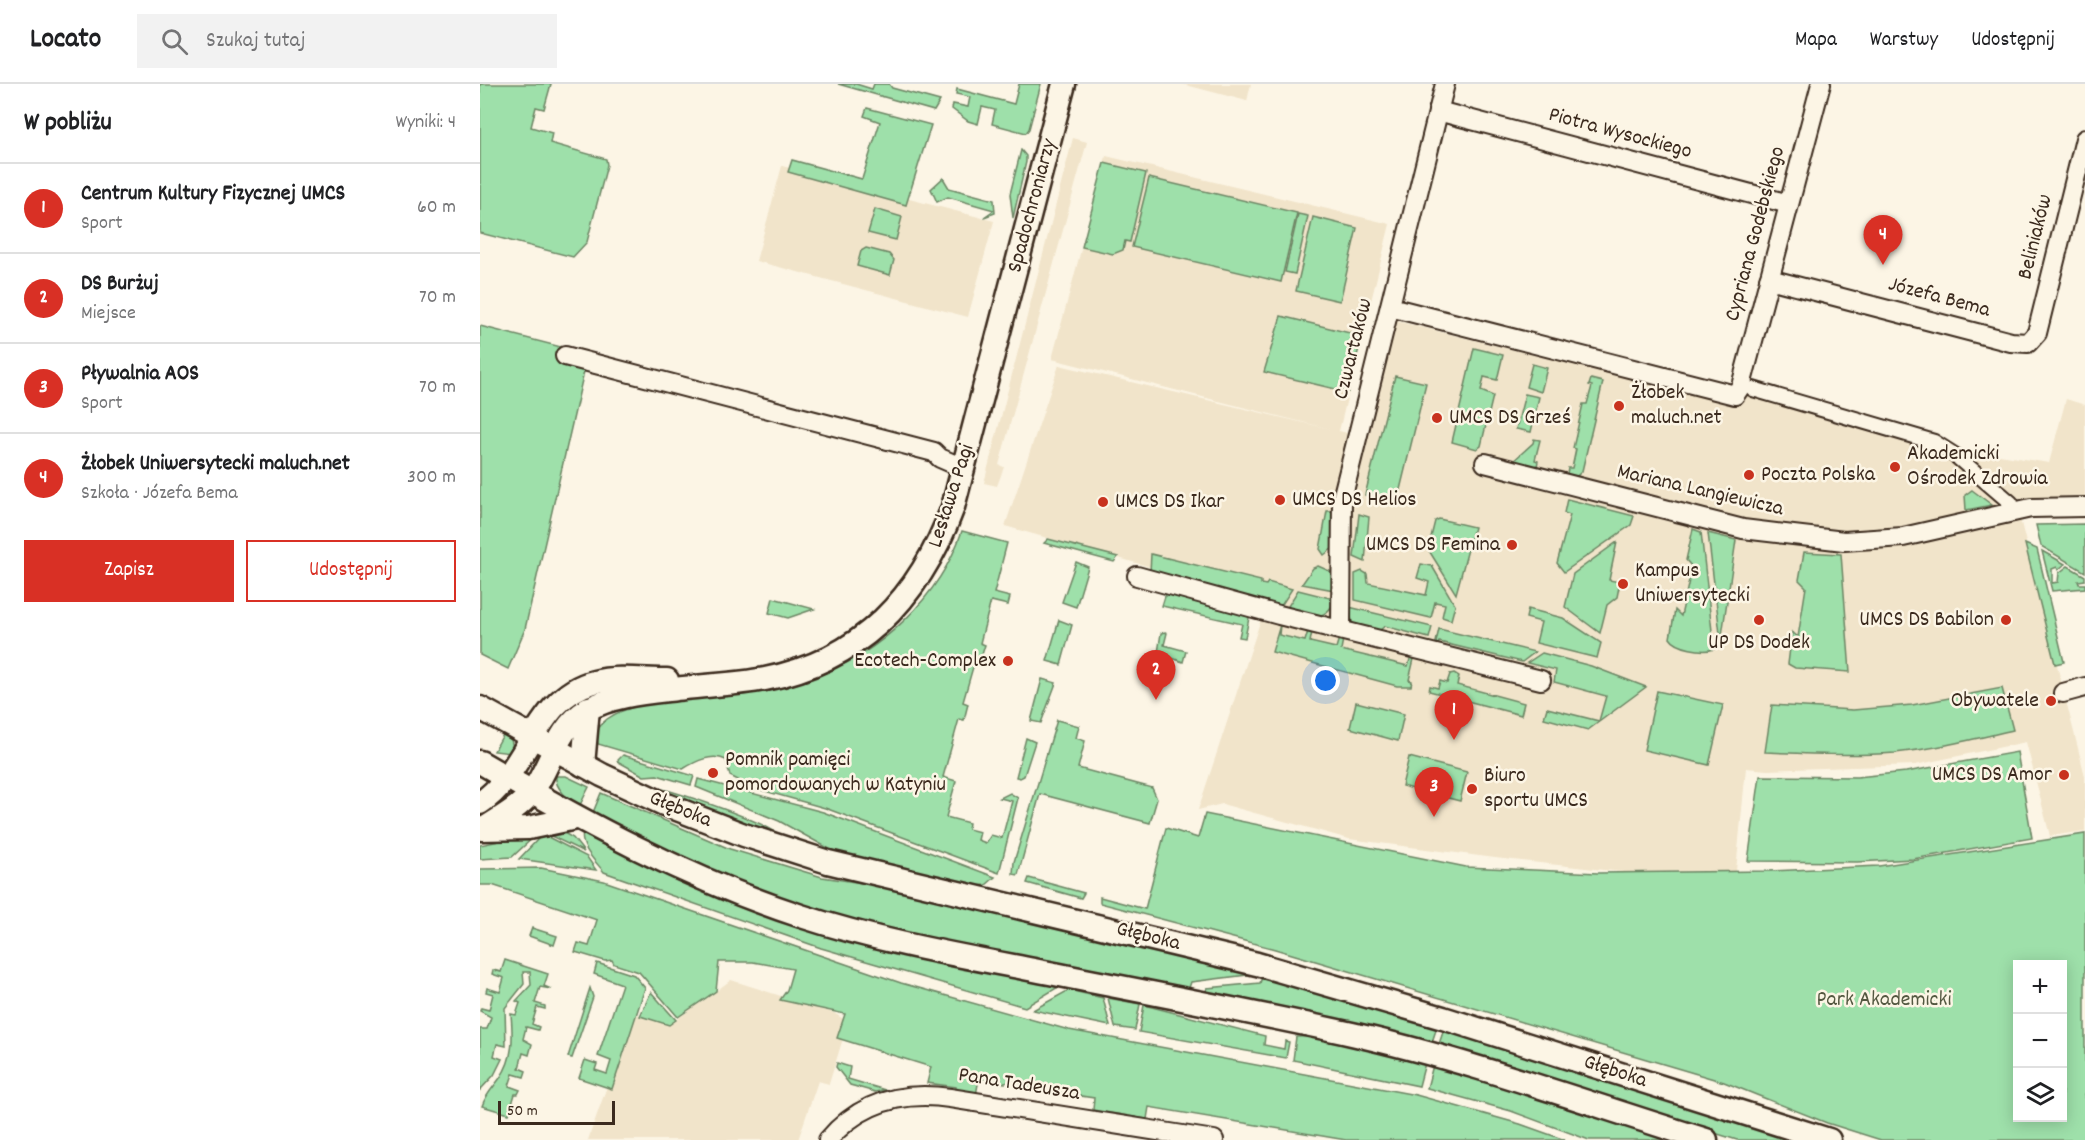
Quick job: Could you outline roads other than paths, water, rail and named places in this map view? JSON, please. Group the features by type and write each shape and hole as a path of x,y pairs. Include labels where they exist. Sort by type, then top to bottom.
{"street":[{"name":"Spadochroniarzy","path":"1001,327 1064,84"},
{"name":"Czwartaków","path":"1341,630 1342,499 1444,84"},
{"name":"Cypriana Godebskiego","path":"1390,307 1735,395 1741,386 1821,84"},
{"name":"Piotra Wysockiego","path":"1438,111 1789,204"},
{"name":"Beliniaków","path":"2028,343 2037,333 2085,139"},
{"name":"Józefa Bema","path":"1768,279 2011,342 2028,343"},
{"name":"Lesława Pagi","path":"588,708 623,698 764,679 809,667 859,640 886,618 911,590 931,557 952,507 1001,327"},
{"path":"565,356 860,431 934,452 940,458 963,468"},
{"path":"1753,389 1934,441 2011,503"},
{"name":"Mariana Langiewicza","path":"1485,463 1743,530 1844,542 1903,537 2031,508 2085,507"},
{"path":"1137,576 1541,680"},
{"name":"Lesława Pagi","path":"508,778 563,699 578,688 596,681 676,680 723,683"},
{"path":"2063,693 2085,687"},
{"name":"Głęboka","path":"480,708 583,765 673,808 801,854 1257,964 1443,1018 1828,1140"},
{"path":"483,828 531,792 573,721 588,708"},
{"path":"583,765 588,708"},
{"path":"480,803 508,778 555,750"},
{"name":"Głęboka","path":"480,762 576,818 677,867 757,900 854,931 921,948 1355,1035 1432,1054 1706,1140"},
{"path":"483,828 528,828 576,818"},
{"name":"Pana Tadeusza","path":"828,1140 844,1124 882,1101 912,1094 1214,1140"}],"place":[{"name":"Żłobek Uniwersytecki maluch.net","path":"1883,265"},
{"name":"Żłobek maluch.net","path":"1619,406"},
{"name":"UMCS DS Grześ","path":"1437,418"},
{"name":"Akademicki Ośrodek Zdrowia","path":"1895,467"},
{"name":"Poczta Polska","path":"1749,475"},
{"name":"UMCS DS Helios","path":"1280,500"},
{"name":"UMCS DS Ikar","path":"1103,502"},
{"name":"UMCS DS Femina","path":"1512,545"},
{"name":"Kampus Uniwersytecki","path":"1623,584"},
{"name":"UP DS Dodek","path":"1759,620"},
{"name":"UMCS DS Babilon","path":"2006,620"},
{"name":"Ecotech-Complex","path":"1008,661"},
{"name":"DS Burżuj","path":"1156,700"},
{"name":"Obywatele","path":"2051,701"},
{"name":"Centrum Kultury Fizycznej UMCS","path":"1454,740"},
{"name":"Pomnik pamięci pomordowanych w Katyniu","path":"713,773"},
{"name":"UMCS DS Amor","path":"2064,775"},
{"name":"Biuro sportu UMCS","path":"1472,789"},
{"name":"Pływalnia AOS","path":"1434,817"}],"park label":[{"name":"Park Akademicki","path":"1884,1000"}]}
